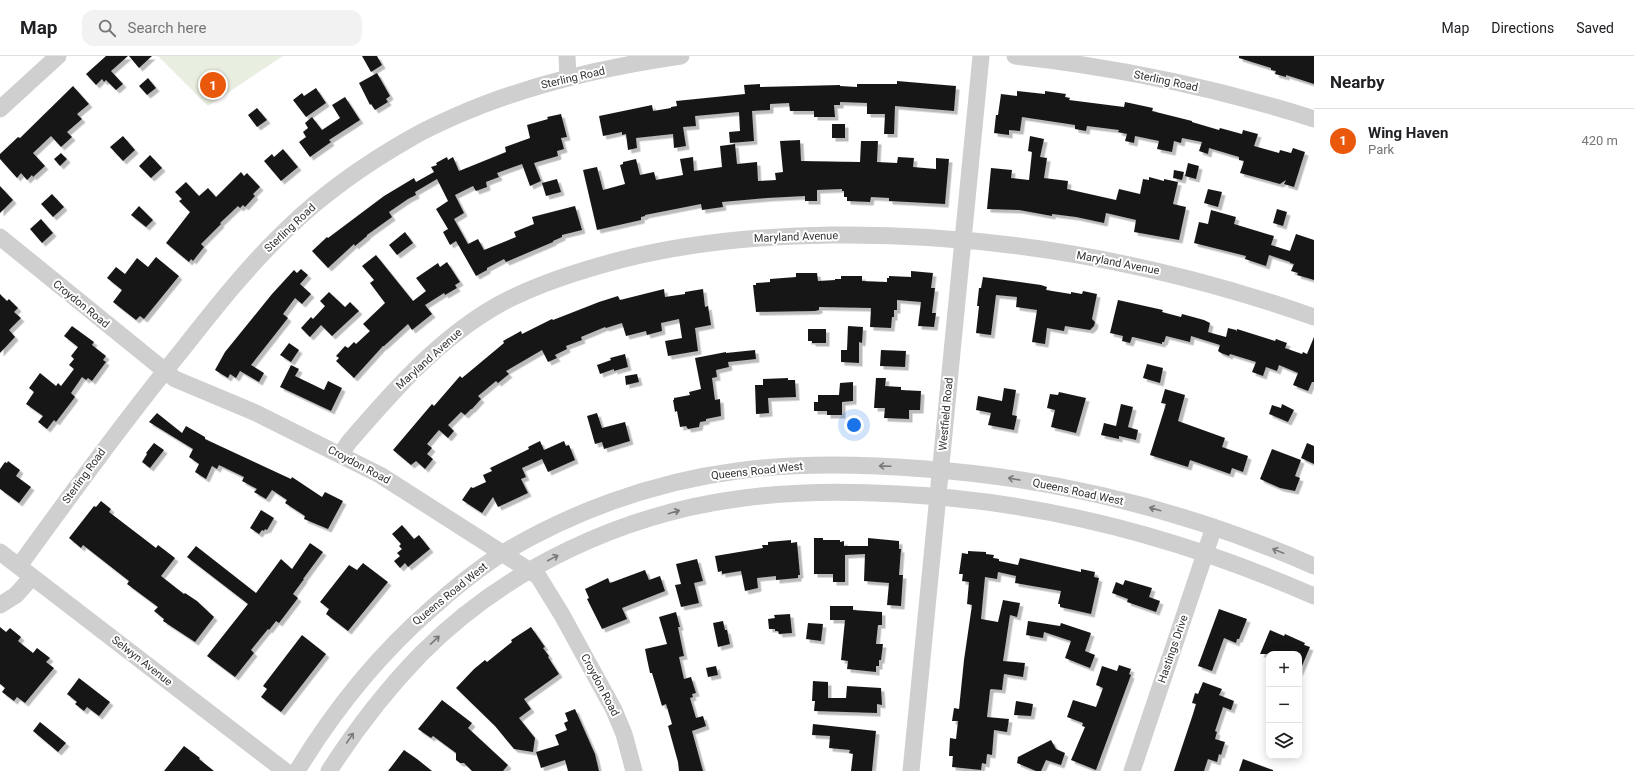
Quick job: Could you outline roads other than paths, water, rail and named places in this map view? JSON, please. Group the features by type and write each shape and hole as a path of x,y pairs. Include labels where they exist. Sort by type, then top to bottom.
{"street":[{"path":"0,109 58,56"},
{"path":"567,56 568,78"},
{"name":"Sterling Road","path":"19,566 102,452 224,298 264,252 297,220 342,183 386,153 424,131 479,106 516,92 568,78 681,56"},
{"name":"Westfield Road","path":"911,771 981,56"},
{"name":"Sterling Road","path":"1016,56 1084,65 1167,80 1259,103 1314,119"},
{"name":"Maryland Avenue","path":"340,455 349,442 395,388 443,343 467,325 524,292 565,276 619,260 667,249 748,238 873,235 962,240 1039,249 1136,266 1226,289 1314,317"},
{"name":"Croydon Road","path":"0,237 175,379 256,413 397,485 531,570 543,582 608,697 620,722 634,771"},
{"name":"Queens Road West","path":"297,771 342,703 388,649 413,624 473,574 504,553 551,528 603,505 672,483 749,469 825,465 892,466 1006,477 1073,489 1152,508 1214,527 1314,566"},
{"path":"329,771 369,713 422,653 448,628 501,588 560,554 608,533 644,520 721,501 759,496 821,492 882,493 938,497 1004,505 1073,517 1125,529 1206,553 1262,574 1314,596"},
{"name":"Hastings Drive","path":"1132,771 1214,527"},
{"name":"Selwyn Avenue","path":"0,552 285,771"},
{"path":"0,605 16,595 32,576"}],"place":[{"name":"Wing Haven","path":"213,85"}]}
